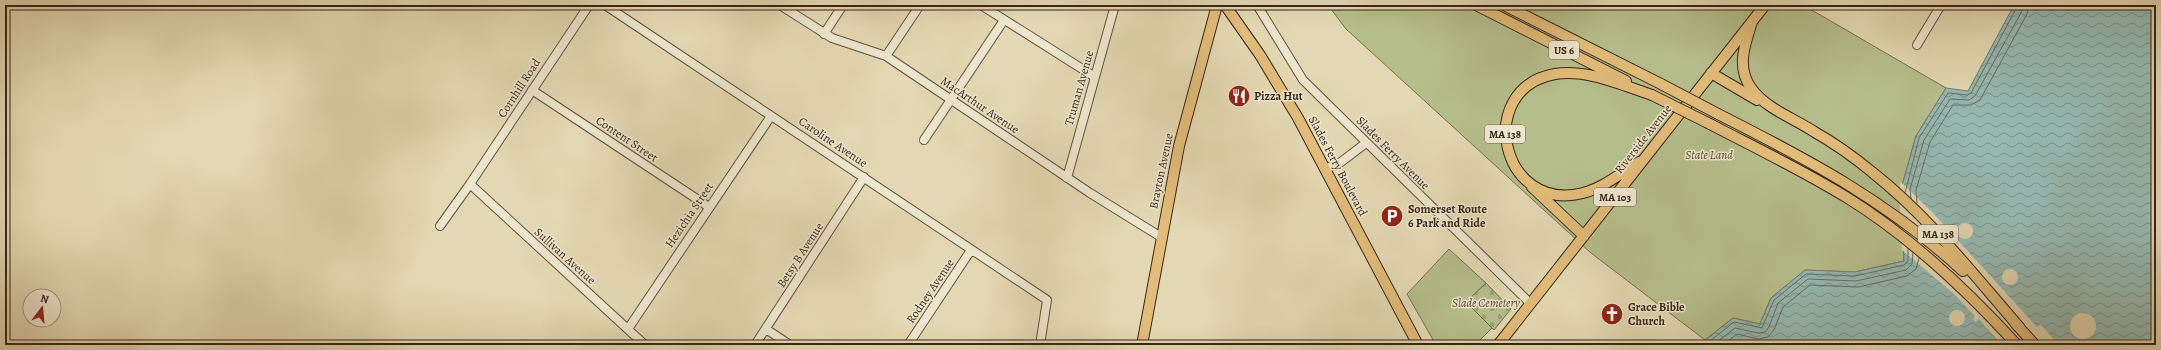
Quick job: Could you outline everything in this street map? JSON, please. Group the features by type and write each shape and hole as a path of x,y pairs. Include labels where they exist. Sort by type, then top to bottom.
{"main road":[{"name":"Brayton Avenue","path":"1142,345 1179,146 1217,5"},
{"name":"Slades Ferry Boulevard","path":"1225,5 1247,35 1276,80 1418,345"},
{"name":"US 6","path":"1476,5 1710,124 1825,185 1883,222 1930,259 1973,299 2017,345"},
{"name":"US 6","path":"1504,5 1661,84 1832,173 1886,208 1934,245 1973,280 2035,345"},
{"name":"Riverside Avenue","path":"1498,345 1765,5"},
{"name":"MA 138","path":"1752,22 1742,57 1745,75 1755,94 1844,151 1883,181 1922,217 2020,328"},
{"name":"MA 138","path":"1646,158 1600,186 1578,194 1562,194 1548,191 1523,177 1513,164 1508,151 1506,126 1513,104 1522,92 1535,82 1554,75 1580,74 1602,79 1652,95"},
{"path":"1711,74 1786,115"},
{"path":"1523,177 1584,236"}],"street":[{"name":"Cornhill Road","path":"440,226 470,184 589,5"},
{"name":"Caroline Avenue","path":"605,5 1047,300 1040,345"},
{"name":"MacArthur Avenue","path":"780,5 824,34 886,56 1067,178 1161,238"},
{"path":"824,34 843,5"},
{"path":"886,56 920,5"},
{"path":"981,5 1094,77"},
{"name":"Truman Avenue","path":"1067,178 1094,77 1116,5"},
{"name":"Slades Ferry Avenue","path":"1257,5 1303,80 1530,304"},
{"path":"1918,45 1941,5"},
{"path":"924,140 1004,20"},
{"name":"Content Street","path":"532,90 708,207"},
{"name":"Hezichia Street","path":"628,329 708,207 771,116"},
{"path":"1325,169 1341,162 1366,143"},
{"name":"Betsy B Avenue","path":"755,345 864,177"},
{"name":"Sullivan Avenue","path":"470,184 645,345"},
{"name":"Rodney Avenue","path":"908,345 971,250"},
{"path":"766,329 790,345"}],"green space":[{"name":"State Land","path":"1328,5 1803,5 1946,88 1916,136 1901,189 1904,261 1855,272 1805,270 1771,298 1760,324 1733,318 1705,340 1591,253 1346,29"},
{"path":"1449,249 1486,283 1466,302 1492,328 1475,345 1436,345 1407,294"},
{"name":"Slade Cemetery","path":"1486,283 1511,309 1494,330 1466,302"}],"water":[{"path":"2014,5 2156,5 2156,345 1699,345 1733,318 1760,324 1771,298 1805,270 1855,272 1904,261 1901,189 1916,136 1946,88 1968,91"}],"pier":[{"path":"1901,182 1934,214 2037,327 2041,325 2059,345 2002,345 1979,319 1976,322 1973,319 1975,316 1953,293 1902,250 1899,189"},
{"path":"1965,223 1971,225 1973,231 1971,237 1965,239 1959,237 1957,231 1959,225"},
{"path":"2010,269 2017,274 2018,277 2013,284 2010,285 2003,280 2002,277 2007,270"},
{"path":"1954,310 1960,310 1965,315 1963,324 1960,326 1954,326 1949,321 1949,315"},
{"path":"2083,313 2092,317 2096,326 2092,335 2083,339 2074,335 2070,326 2074,317"}],"place":[{"name":"Pizza Hut","path":"1239,96"},
{"name":"Somerset Route 6 Park and Ride","path":"1392,216"},
{"name":"Grace Bible Church","path":"1612,314"}]}
